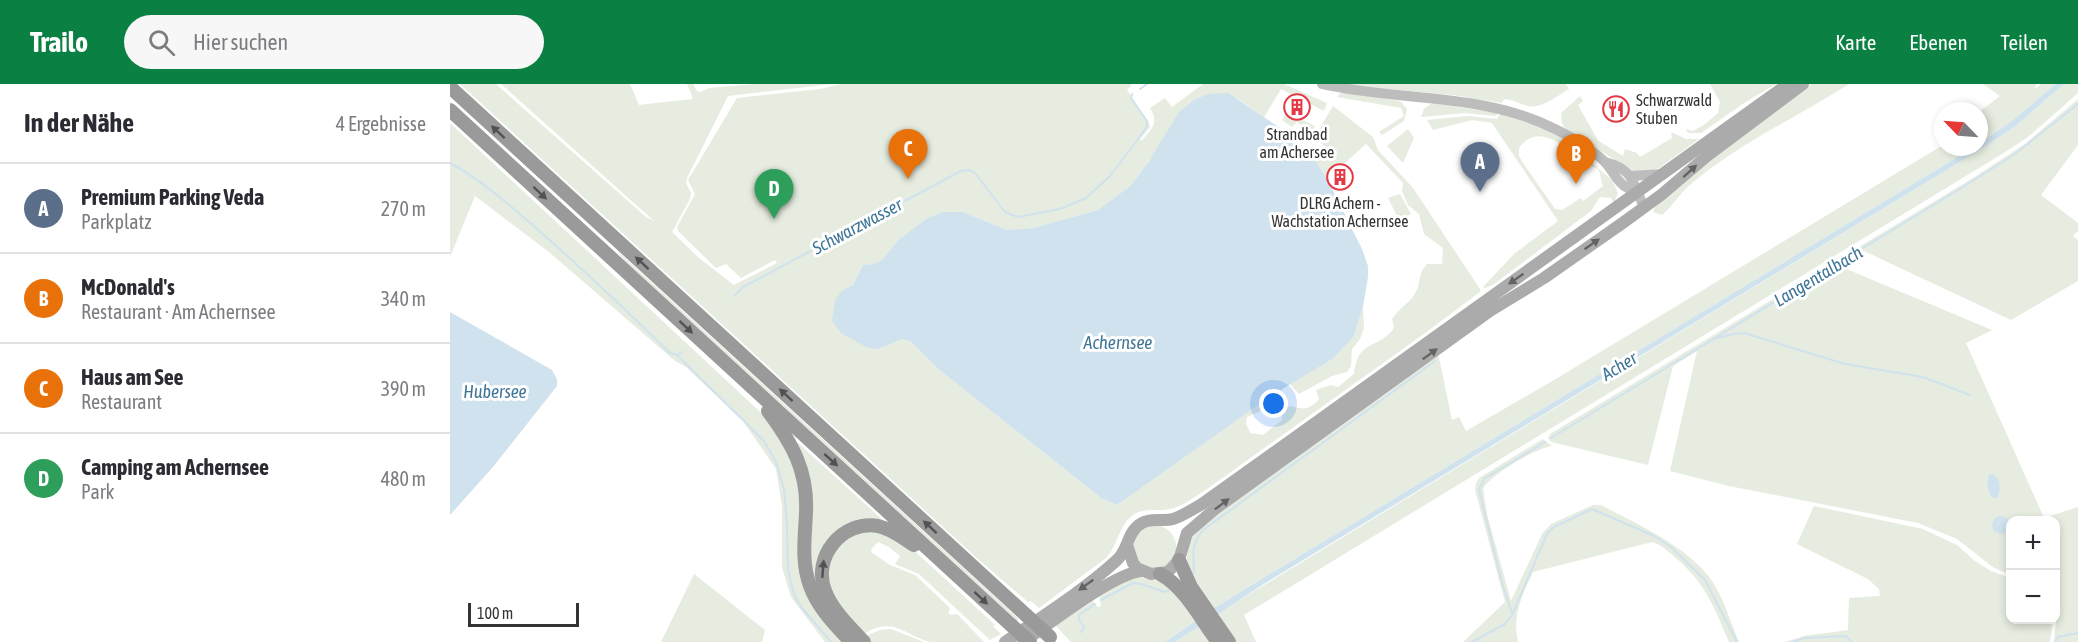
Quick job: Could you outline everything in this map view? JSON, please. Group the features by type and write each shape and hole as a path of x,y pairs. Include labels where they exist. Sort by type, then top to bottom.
{"highway":[{"path":"450,87 1052,640"},
{"path":"450,110 1030,642"},
{"path":"741,378 780,427 798,456 806,488 804,554 808,581 823,610 859,640"},
{"path":"859,640 832,605 821,577 827,551 845,533 862,526 887,528 952,571"},
{"path":"1179,560 1198,607 1215,633 1229,642"},
{"path":"1160,574 1198,607"}],"main road":[{"path":"1005,642 1102,573 1122,556 1131,534 1138,525 1149,520 1175,518 1202,504 1788,84"},
{"path":"1023,642 1102,588 1130,573 1141,571 1160,574 1173,568 1179,560 1187,533 1195,525 1483,317 1569,261 1644,207 1803,84"},
{"path":"1161,520 1175,531 1183,545"},
{"path":"1127,545 1133,563 1141,571"}],"street":[{"path":"1322,84 1502,108 1550,126 1605,162 1622,184 1637,193"},
{"path":"1605,162 1613,164 1631,176 1644,207"},
{"path":"1631,176 1664,174"}],"shaded area":[{"path":"460,84 496,84 646,217 654,221 501,84 630,84 639,105 692,99 687,84 693,84 700,92 709,88 755,84 832,84 728,96 687,178 686,183 691,193 690,199 672,232 699,258 734,285 777,263 775,260 741,278 726,264 716,268 678,231 677,227 695,194 688,180 737,98 820,89 841,84 1131,84 1127,90 1150,127 1140,139 1141,141 1153,126 1154,118 1150,108 1165,98 1172,107 1203,84 1284,84 1327,103 1324,111 1281,89 1264,117 1224,94 1194,100 1130,186 1098,210 1033,228 1007,230 963,212 926,219 898,240 882,260 874,264 863,265 853,285 843,290 878,349 902,339 911,342 937,368 1101,498 1117,505 1263,401 1267,408 1247,417 1246,423 1250,433 1263,435 1282,420 1282,411 1290,406 1309,407 1319,399 1316,390 1331,385 1338,387 1354,374 1356,363 1364,350 1388,335 1394,328 1392,319 1414,296 1422,271 1427,264 1442,264 1443,248 1424,234 1419,214 1408,205 1402,191 1403,183 1366,144 1327,179 1316,161 1326,148 1315,136 1333,106 1373,137 1378,150 1413,188 1480,292 1207,489 1175,508 1147,510 1133,515 1124,524 1114,547 1106,558 1039,608 1031,601 1028,602 979,560"},
{"path":"1335,84 1566,84 1569,89 1539,106 1528,106 1507,99 1504,99 1502,103 1453,95"},
{"path":"1710,84 1776,84 1701,133 1688,133 1686,129 1693,131 1718,113 1720,102"},
{"path":"1811,84 1849,84 1708,170 1690,185 1662,215 1653,212 1656,204 1755,125"},
{"path":"1983,84 2036,84 2035,89 2041,84 2056,84 1988,138 1988,105 2000,96"},
{"path":"2064,84 2078,84 2078,93 2028,137 2002,154 1244,615 1256,642 1234,642 1218,613 1970,156 1988,156 1988,145 2013,128"},
{"path":"1341,92 1400,101 1407,109 1404,121 1382,135 1379,132 1404,116 1401,108 1337,97"},
{"path":"1580,96 1583,101 1578,105 1596,137 1623,156 1625,149 1637,153 1640,157 1672,138 1671,132 1686,139 1699,139 1659,168 1634,172 1566,129 1562,124 1561,113"},
{"path":"2078,99 2078,145 2041,195 2078,223 2078,231 2073,236 2078,240 2078,281 2011,320 1864,251 1843,263 1844,268 1992,330 1966,343 2043,516 2006,516 2006,572 1994,568 1957,539 1918,523 1729,486 1670,471 1697,351 1673,366 1648,465 1551,442 1548,438 1550,434 1973,178 2025,144"},
{"path":"1432,103 1497,113 1496,116 1464,113 1421,117 1424,109"},
{"path":"1287,112 1315,126 1311,133 1297,122 1292,127 1282,120"},
{"path":"1501,113 1554,134 1573,146 1579,153 1574,157 1561,145 1539,136 1525,141 1519,148 1519,156 1523,163 1555,209 1562,210 1581,198 1583,201 1603,186 1600,172 1596,168 1585,165 1587,159 1612,180 1618,193 1614,203 1611,198 1600,197 1591,211 1493,285 1485,288 1483,287 1514,254 1558,221 1492,123 1472,120 1433,130 1427,120 1468,116 1497,119"},
{"path":"450,123 772,423 800,473 800,554 842,642 825,642 791,597 782,568 782,506 776,469 743,421 686,367 675,361 549,252 475,196 450,257"},
{"path":"1408,129 1414,138 1403,163 1387,146"},
{"path":"1934,150 1934,156 1959,156 1214,608 1192,580 1186,564 1190,538 1215,514 1438,353 1452,420 1459,417 1466,431"},
{"path":"1400,194 1411,214 1399,220 1388,198"},
{"path":"615,249 1019,619 1017,621 625,261"},
{"path":"1363,307 1364,328 1360,339 1352,349 1351,366 1347,372 1332,376 1299,394 1290,384 1334,358 1354,336"},
{"path":"1543,439 1552,446 1536,451 1514,463 1495,476 1483,489 1487,514 1511,601 1542,534 1551,524 1593,505 1601,505 1660,536 1700,566 1719,593 1739,642 1729,642 1714,607 1695,577 1668,551 1652,542 1533,572 1517,614 1518,642 1463,642 1505,602 1475,490 1476,483 1479,478"},
{"path":"798,443 886,523 840,532 820,588 815,588 795,444"},
{"path":"1814,506 1923,529 1957,545 1975,561 2006,577 2006,624 2052,624 2050,642 1785,642 1804,636 1848,630 1849,598 1880,596 1879,589 1868,579 1797,544"},
{"path":"2078,507 2078,642 2054,642 2056,624 2060,624 2060,516 2050,516"},
{"path":"1157,525 1167,529 1173,535 1176,551 1169,564 1163,568 1154,569 1135,561 1133,547 1139,532"},
{"path":"873,529 907,544 995,625 993,626 1001,634 990,640 919,574 895,564 900,556 878,542 871,552 890,565 915,575 950,608 948,613 957,614 984,642 931,642 899,629 883,626 864,634 837,605 825,574 840,540"},
{"path":"694,574 765,630 762,642 661,642"},
{"path":"1139,577 1167,583 1195,621 1165,642 1071,642 1055,625 1093,601 1098,607 1101,606 1099,595 1128,579"},
{"path":"1199,626 1214,642 1175,642"},
{"path":"891,629 924,642 871,642 866,636 880,630"}],"water":[{"path":"2056,84 2064,84 2013,128 1988,145 1988,138"},
{"name":"Achernsee","path":"1228,93 1283,130 1314,158 1362,249 1368,266 1363,307 1354,336 1334,358 1271,396 1117,505 1101,498 937,368 911,342 902,339 878,349 868,348 841,333 832,321 835,300 843,290 853,285 863,265 874,264 882,260 898,240 926,219 943,212 963,212 1007,230 1033,228 1098,210 1130,186 1149,161 1179,112 1194,100 1208,94"},
{"name":"Acher","path":"1959,156 1970,156 1267,582 1175,642 1165,642 1214,608"},
{"name":"Hubersee","path":"450,312 552,370 557,379 557,386 493,467 450,515"},
{"path":"1993,474 1998,478 2000,485 1997,498 1991,496 1988,488 1989,475"},
{"path":"1998,517 2006,518 2006,532 2001,534 1995,531 1992,525"}],"waterway":[{"name":"Schwarzwasser","path":"1140,89 1147,84"},
{"name":"Schwarzwasser","path":"734,296 743,287 961,171 969,170 975,173 1005,212 1018,217 1060,209 1086,198 1110,176 1147,127 1147,121 1131,98 1132,94"},
{"name":"Langentalbach","path":"1551,438 2012,156 2078,104"},
{"name":"Schwarzwasser","path":"450,163 488,188 522,216 593,279 670,353 677,355 682,352"},
{"path":"1713,339 1744,333 1845,364 1923,377 1970,395"},
{"path":"677,355 764,441 776,462 784,489 788,569 793,592 801,607 831,642"},
{"path":"1193,573 1195,545 1203,530 1435,361"},
{"name":"Langentalbach","path":"1512,613 1502,583 1479,490 1484,479 1545,442"},
{"path":"1472,642 1505,624 1512,615 1547,534 1554,527 1592,509 1654,536 1671,547 1705,580 1737,642"},
{"path":"1101,600 1133,583 1165,592 1169,590"},
{"path":"1081,632 1084,627 1079,620 1079,615 1095,604"},
{"path":"2055,642 2058,637 2078,633"},
{"path":"1792,642 1804,638 1846,636 1852,642"}],"place":[{"name":"Strandbad am Achersee","path":"1297,107"},
{"name":"Schwarzwald Stuben","path":"1616,109"},
{"name":"DLRG Achern - Wachstation Achernsee","path":"1340,177"},
{"name":"Haus am See","path":"908,179"},
{"name":"McDonald's","path":"1576,184"},
{"name":"Premium Parking Veda","path":"1480,192"},
{"name":"Camping am Achernsee","path":"774,219"}]}
